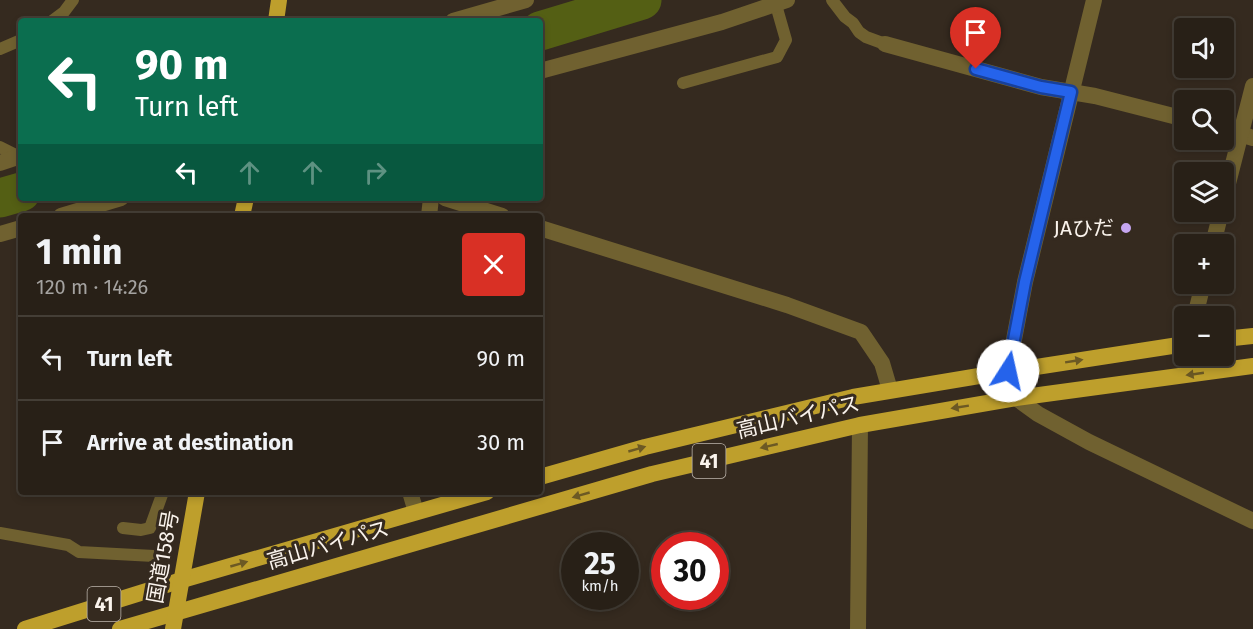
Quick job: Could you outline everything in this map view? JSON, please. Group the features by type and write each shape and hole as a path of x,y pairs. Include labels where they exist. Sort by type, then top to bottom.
{"highway":[{"path":"276,18 279,0"},
{"path":"1234,338 1253,336"},
{"name":"高山バイパス","path":"543,476 645,447 890,390 1174,346"},
{"name":"高山バイパス","path":"120,629 652,474 860,425 1016,398 1253,366"},
{"name":"国道158号","path":"173,629 196,495"},
{"name":"高山バイパス","path":"25,629 182,580 477,495"}],"street":[{"path":"463,18 526,0"},
{"path":"1094,0 1025,282 1008,371 1016,398 1038,414 1089,442 1253,521"},
{"path":"543,70 722,22 782,2"},
{"path":"885,44 1041,87 1174,116"},
{"path":"1234,171 1247,135 1253,86"},
{"path":"0,163 18,157"},
{"path":"80,213 112,201"},
{"path":"457,201 493,213"},
{"path":"0,234 18,229"},
{"path":"543,229 787,305 861,332 882,363 890,390"},
{"path":"858,629 860,425"},
{"path":"411,495 416,512"}],"lane":[{"path":"56,18 73,0"},
{"path":"832,0 859,32 885,44"},
{"path":"683,83 777,57 786,40 782,2"},
{"path":"0,49 18,41"},
{"path":"0,147 18,155"},
{"path":"123,528 141,530 150,528 162,495"},
{"path":"0,533 68,545 79,552 154,556"}],"waterway":[{"path":"543,30 642,0"},
{"path":"0,198 18,193"}],"place":[{"name":"JAひだ","path":"1126,228"}],"route":[{"path":"976,69 1041,87 1071,92 1025,282 1008,371"}]}
